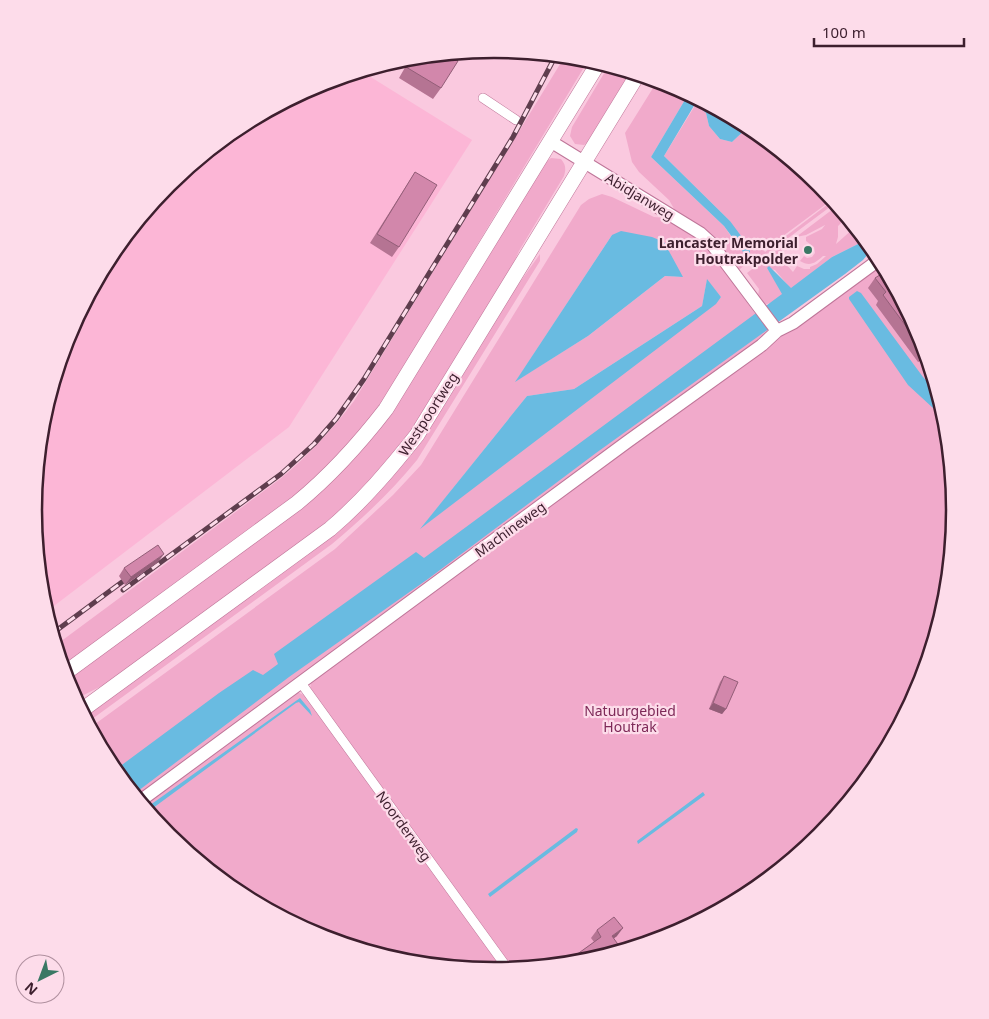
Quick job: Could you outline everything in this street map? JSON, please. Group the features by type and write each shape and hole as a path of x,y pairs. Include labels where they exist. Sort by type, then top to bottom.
{"main road":[{"path":"71,668 297,503 326,480 349,454 386,409 595,69"},
{"name":"Westpoortweg","path":"88,706 297,554 349,513 369,492 417,435 635,80"}],"street":[{"path":"483,98 516,120"},
{"name":"Abidjanweg","path":"550,141 700,233 711,243 775,328"},
{"name":"Machineweg","path":"145,796 762,345 775,328 793,323 874,264"},
{"name":"Noorderweg","path":"301,683 503,962"}],"shaded area":[{"path":"368,76 472,140 289,427 53,607 43,539 43,480 46,451 51,421 66,364 89,310 103,283 136,234 155,211 196,170 219,151 243,134 295,104 349,81"}],"green space":[{"path":"561,62 585,66 374,416 323,477 70,665 62,641 280,479 310,452 354,401"},
{"path":"605,72 631,78 592,139 584,145 575,144 570,136 572,127"},
{"path":"654,87 685,100 651,157 724,226 741,251 730,221 664,156 696,105 706,113 709,126 720,139 732,142 743,132 793,170 827,204 764,250 765,252 828,204 830,207 760,259 755,256 740,269 737,269 677,214 669,200 639,172 632,162 625,133"},
{"path":"551,158 561,159 565,167 564,176 519,251 499,294 408,439 351,505 121,676 83,695 73,673 329,483 545,163"},
{"path":"602,194 654,217 665,218 700,240 713,255 769,333 143,794 119,761 97,723 335,549 393,495 421,465 581,205 589,199","holes":["612,235 682,277 665,276 588,336 516,381","707,280 721,297 422,527 527,396 574,389 702,306"]},
{"path":"832,209 843,221 838,226 836,244 851,231 860,243 832,257 791,289 775,270 767,268 783,294 773,302 764,305 758,296 759,289 747,273 781,247 785,263 793,272 797,266 810,269 810,267 826,256 810,264 800,261 804,256 807,258 812,257 815,253 814,247 806,241 806,237 822,229 825,225 806,235 796,237"},
{"path":"540,254 540,261 417,460 387,493 332,544 94,718 90,711 353,516"},
{"name":"Natuurgebied Houtrak","path":"875,267 900,310 923,364 938,421 946,480 946,539 938,598 923,655 900,709 886,736 853,785 834,808 793,849 770,868 720,901 667,927 640,938 611,946 553,958 494,962 436,958 378,946 349,938 322,927 268,901 219,868 175,829 148,800 297,692 304,695 310,690 311,682"}],"water":[{"path":"685,100 695,104 664,156 730,221 750,248 750,252 746,256 724,226 651,157"},
{"path":"697,105 743,132 732,142 720,139 709,126 706,113"},
{"path":"621,231 652,237 664,242 683,277 665,276 588,336 515,382 612,235"},
{"path":"860,243 868,255 845,274 596,453 428,579 289,677 140,790 136,785 122,765 253,670 263,675 278,664 274,654 278,651 416,552 424,558 782,294 767,268 769,266 791,288 832,257"},
{"path":"707,279 721,297 716,304 420,529 527,396 574,389 702,306"},
{"path":"857,291 861,293 928,382 935,410 908,385 849,297"},
{"path":"300,698 310,710 312,716 299,702 296,703 154,807 152,804"},
{"path":"703,792 705,795 638,844 637,841"},
{"path":"576,828 578,829 577,832 490,897 488,894"}],"building":[{"path":"454,59 458,61 441,88 406,67 436,61"},
{"path":"415,172 437,185 399,247 377,234"},
{"path":"880,275 909,330 883,295 886,292 875,278"},
{"path":"158,545 164,554 131,577 124,568"},
{"path":"724,676 738,682 726,709 713,703"},
{"path":"614,917 623,928 612,936 618,944 578,954 601,937 597,930"}],"railway":[{"path":"123,590 281,474 314,444 336,419 364,379 513,137 553,61"},
{"path":"59,629 122,582"}],"place":[{"name":"Lancaster Memorial Houtrakpolder","path":"808,250"}]}
